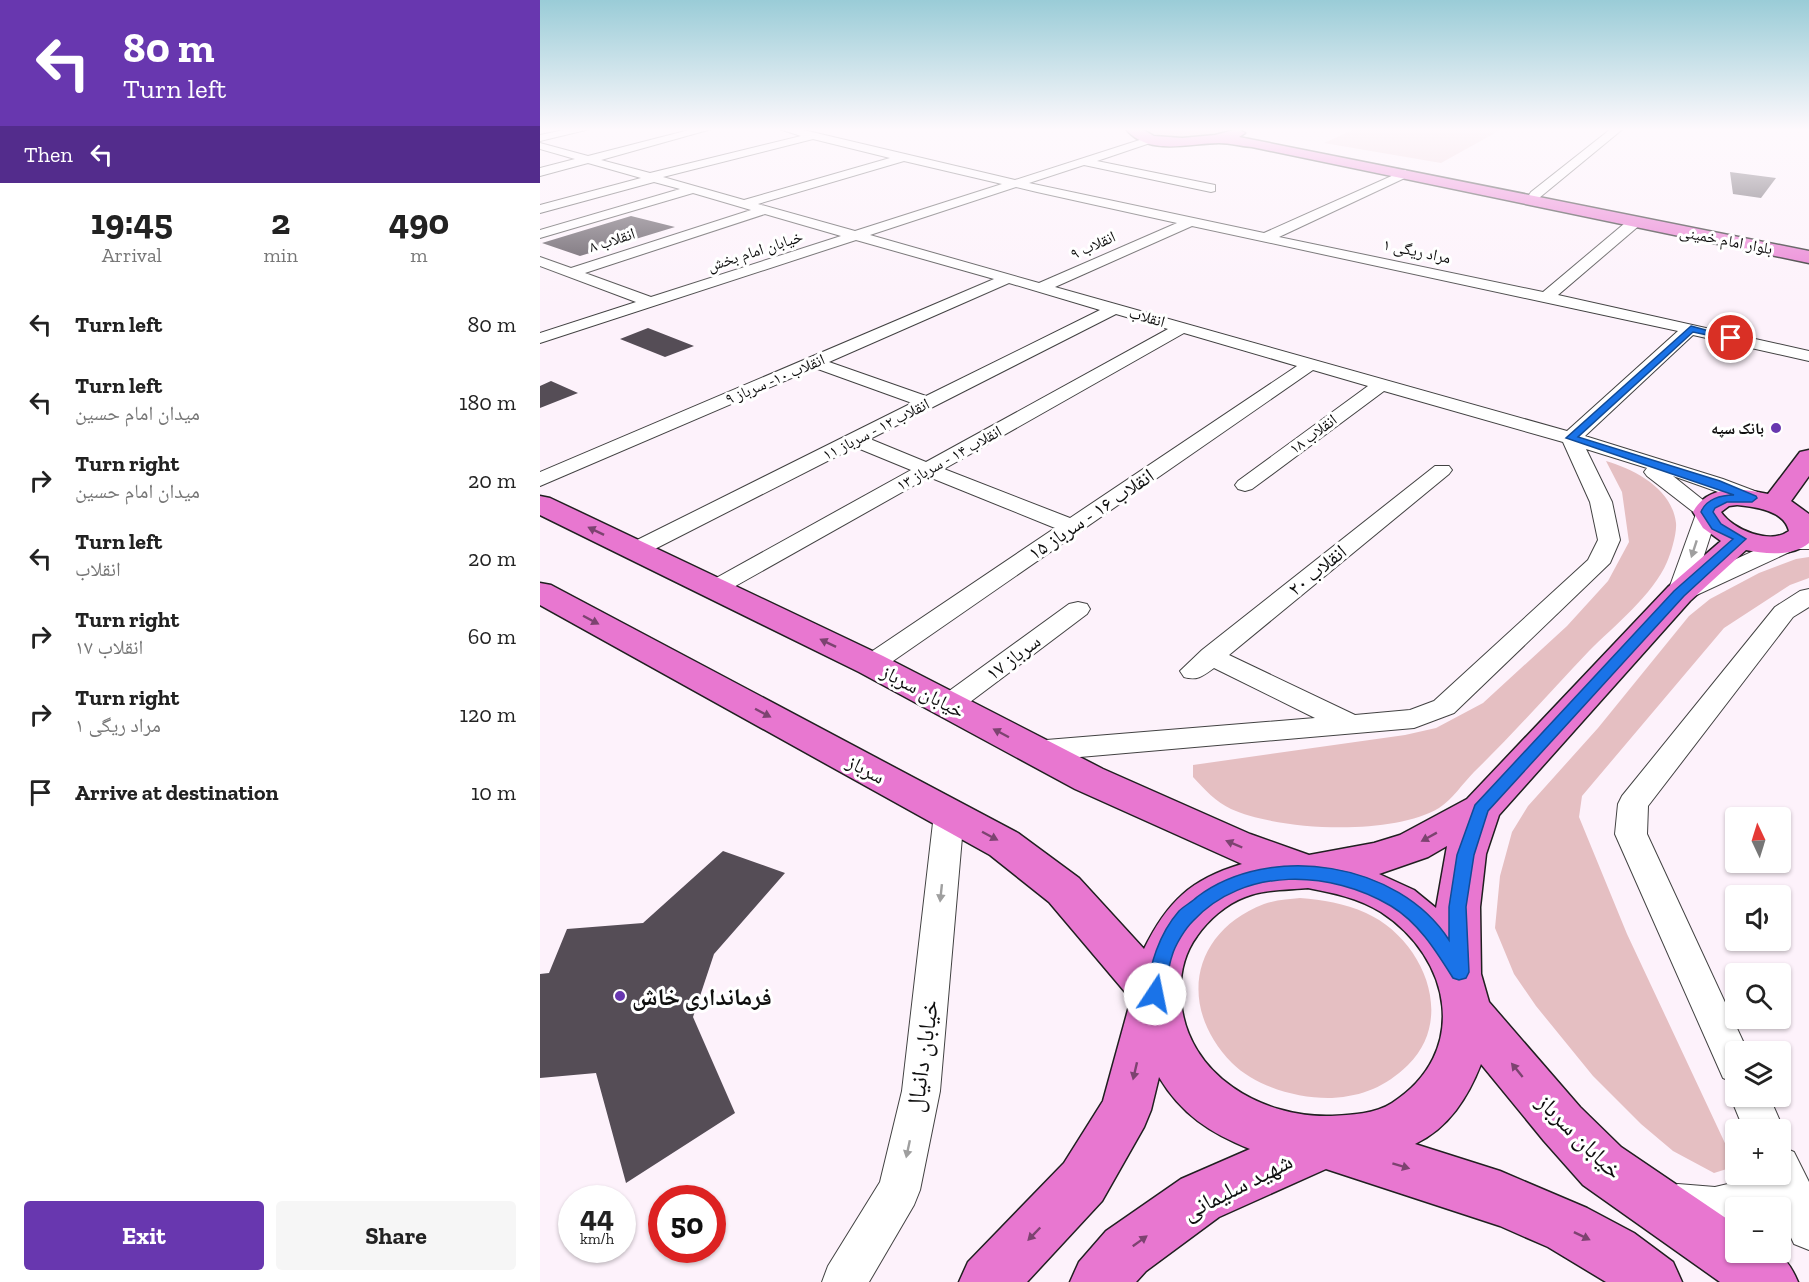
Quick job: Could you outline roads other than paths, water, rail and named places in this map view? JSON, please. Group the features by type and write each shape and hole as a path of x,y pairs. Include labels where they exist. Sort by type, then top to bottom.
{"main road":[{"name":"بلوار امام خمینی","path":"1473,188 1809,256"},
{"name":"بلوار امام خمینی","path":"1499,188 1809,250"},
{"path":"1782,508 1809,459"},
{"path":"1737,497 1782,508 1804,527 1800,542 1768,544 1740,539 1716,526 1707,512 1709,506 1716,501 1737,497"},
{"name":"خیابان سرباز","path":"540,504 871,664 1089,779 1236,845 1308,872 1355,881 1399,902 1434,932 1464,992 1562,1124 1602,1166 1768,1282"},
{"path":"988,1282 1083,1182 1126,1110 1163,952 1186,916 1220,890 1262,875 1308,872 1375,859 1414,846 1481,809 1679,594 1740,539"},
{"name":"سرباز","path":"540,592 1004,844 1064,890 1155,994"},
{"path":"1325,1143 1368,1137 1407,1122 1442,1093 1464,1054 1464,992 1458,907 1465,855 1481,809"},
{"path":"1155,994 1163,1038 1188,1079 1228,1114 1280,1136 1325,1143 1425,1173 1503,1201 1601,1245 1653,1282"},
{"name":"شهید سلیمانی","path":"1099,1282 1126,1251 1200,1198 1325,1143"}],"street":[{"path":"540,209 614,188"},
{"name":"انقلاب","path":"691,188 1571,438 1716,483 1782,508"},
{"path":"747,204 801,188"},
{"name":"خیابان امام بخش","path":"540,338 1002,188"},
{"name":"مراد ریگی ۱","path":"1039,188 1691,328 1809,356"},
{"path":"1267,237 1375,188"},
{"path":"1535,195 1544,188"},
{"path":"540,234 695,189"},
{"name":"انقلاب ۸","path":"572,272 766,209"},
{"name":"انقلاب ۹","path":"1042,287 1192,221"},
{"path":"1547,297 1636,221"},
{"path":"540,261 651,302"},
{"name":"انقلاب ۱۰- سرباز ۹","path":"540,480 1009,278"},
{"name":"انقلاب ۱۲ - سرباز ۱۱","path":"635,550 1116,308"},
{"name":"انقلاب ۱۴ - سرباز ۱۳","path":"715,588 1183,327"},
{"path":"1034,751 1414,719 1444,707 1598,563 1609,540 1601,502 1571,438 1691,328"},
{"path":"814,362 928,403"},
{"name":"انقلاب ۱۶ - سرباز ۱۵","path":"871,664 1311,364"},
{"name":"انقلاب ۱۸","path":"1245,485 1382,384"},
{"path":"854,440 1072,527"},
{"path":"1623,454 1660,476 1707,512 1679,594"},
{"name":"انقلاب ۲۰","path":"1352,725 1202,663 1442,470"},
{"path":"1679,594 1800,542"},
{"path":"1725,1042 1631,834 1634,804 1784,612 1809,596"},
{"name":"سرباز ۱۷","path":"948,705 1078,609"},
{"name":"خیابان دانیال","path":"844,1282 899,1190 921,1090 950,814"},
{"path":"1653,1201 1708,1210 1748,1199 1766,1185"},
{"path":"1789,1185 1809,1229"}],"place":[{"name":"بانک سپه","path":"1776,428"},
{"name":"فرمانداری خاش","path":"620,996"}]}
